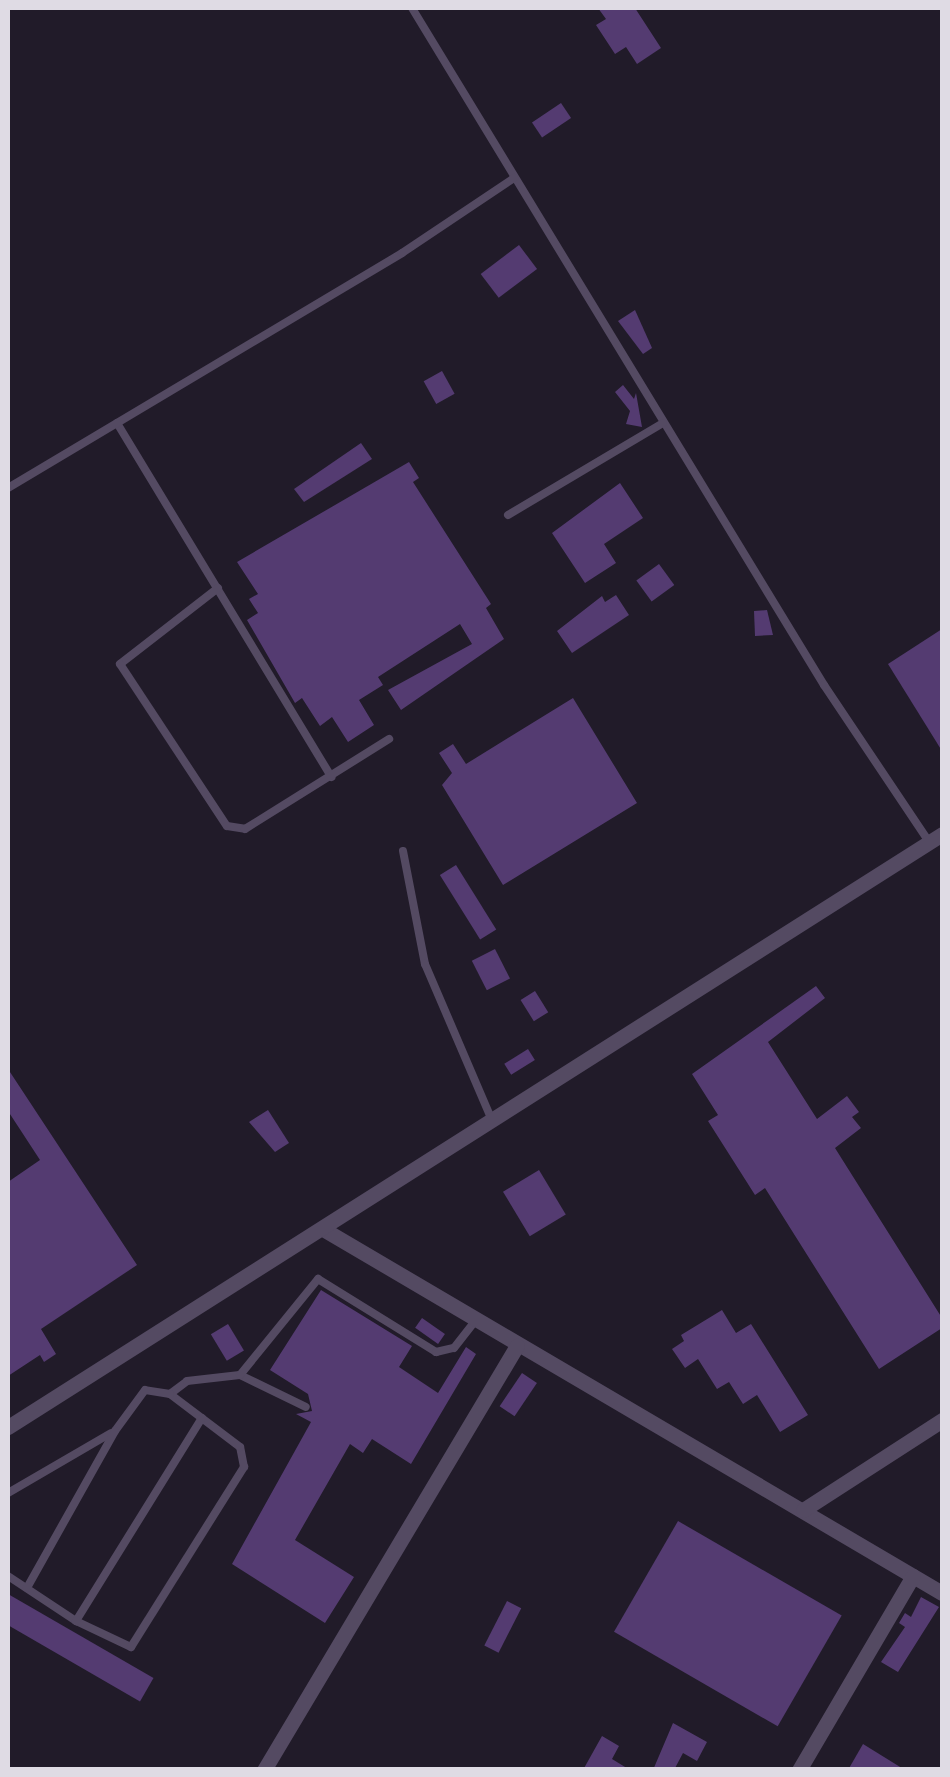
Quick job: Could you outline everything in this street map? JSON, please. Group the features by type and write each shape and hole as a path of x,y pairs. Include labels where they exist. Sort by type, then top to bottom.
{"street":[{"path":"9,1424 324,1229 936,838"},
{"path":"324,1229 474,1322 942,1592"},
{"path":"264,1770 517,1346"},
{"path":"803,1510 942,1420"},
{"path":"799,1770 913,1576"}],"lane":[{"path":"412,8 663,423 936,838"},
{"path":"8,488 514,178"},
{"path":"117,423 331,777"},
{"path":"508,515 663,423"},
{"path":"218,588 125,654 122,675 235,830 389,740"},
{"path":"403,851 425,964 492,1120"},
{"path":"240,1375 318,1279 436,1352 454,1348 474,1322"},
{"path":"170,1394 187,1380 240,1375 306,1408"},
{"path":"8,1576 76,1621 122,1647 138,1642 244,1467 240,1446 170,1394 145,1390 115,1430 27,1588"},
{"path":"76,1621 202,1418"},
{"path":"8,1493 115,1430"}],"building":[{"path":"598,8 635,8 661,48 637,64 626,47 615,54 596,25 606,19"},
{"path":"561,103 571,118 542,137 532,123"},
{"path":"519,245 537,269 499,298 481,274"},
{"path":"635,310 652,348 643,354 618,321"},
{"path":"442,371 455,394 436,404 424,381"},
{"path":"623,385 634,399 636,393 642,427 626,424 630,411 615,392"},
{"path":"361,443 372,459 304,502 294,489"},
{"path":"409,462 419,478 413,482 491,604 486,608 504,639 401,710 388,690 472,644 460,624 378,677 383,685 359,700 374,725 348,742 332,717 320,726 302,698 295,703 247,620 258,613 249,599 258,594 237,562"},
{"path":"620,483 643,518 604,544 616,563 585,583 552,533"},
{"path":"659,564 674,585 652,601 636,580"},
{"path":"616,595 629,615 572,653 557,631 602,596 605,602"},
{"path":"767,610 773,635 755,636 754,611"},
{"path":"942,629 942,751 888,664"},
{"path":"573,698 637,803 503,885 442,785 452,773 439,753 453,744 466,764"},
{"path":"456,865 496,929 480,940 440,875"},
{"path":"495,949 510,978 487,990 472,961"},
{"path":"816,986 825,998 768,1042 817,1119 847,1096 859,1112 852,1117 861,1128 835,1148 942,1318 942,1328 879,1369 765,1188 755,1195 708,1121 718,1115 692,1074"},
{"path":"535,991 548,1012 534,1021 521,1000"},
{"path":"528,1049 535,1060 511,1075 504,1064"},
{"path":"8,1069 137,1265 41,1329 56,1354 44,1362 40,1355 8,1376 8,1182 40,1160 8,1111"},
{"path":"268,1110 289,1143 275,1152 249,1122"},
{"path":"539,1170 566,1215 530,1236 503,1192"},
{"path":"321,1290 412,1346 399,1367 438,1393 466,1347 476,1354 411,1464 372,1439 363,1453 350,1444 295,1540 354,1577 325,1623 232,1564 311,1422 296,1414 312,1411 308,1394 270,1370"},
{"path":"722,1310 736,1333 751,1324 808,1415 780,1432 757,1395 743,1404 729,1382 717,1389 698,1359 685,1368 672,1349 684,1341 681,1335"},
{"path":"422,1318 445,1334 438,1344 415,1328"},
{"path":"228,1324 244,1351 227,1361 211,1334"},
{"path":"522,1373 537,1383 515,1416 500,1406"},
{"path":"678,1521 842,1616 778,1726 614,1632"},
{"path":"8,1594 153,1678 140,1701 8,1625"},
{"path":"921,1597 939,1607 898,1672 881,1662 905,1627 899,1623 905,1613 911,1617"},
{"path":"507,1601 521,1608 499,1653 484,1646"},
{"path":"673,1723 707,1742 697,1761 683,1753 674,1770 653,1770"},
{"path":"602,1736 619,1746 612,1759 630,1770 583,1770"},
{"path":"863,1744 905,1770 848,1770"}]}
